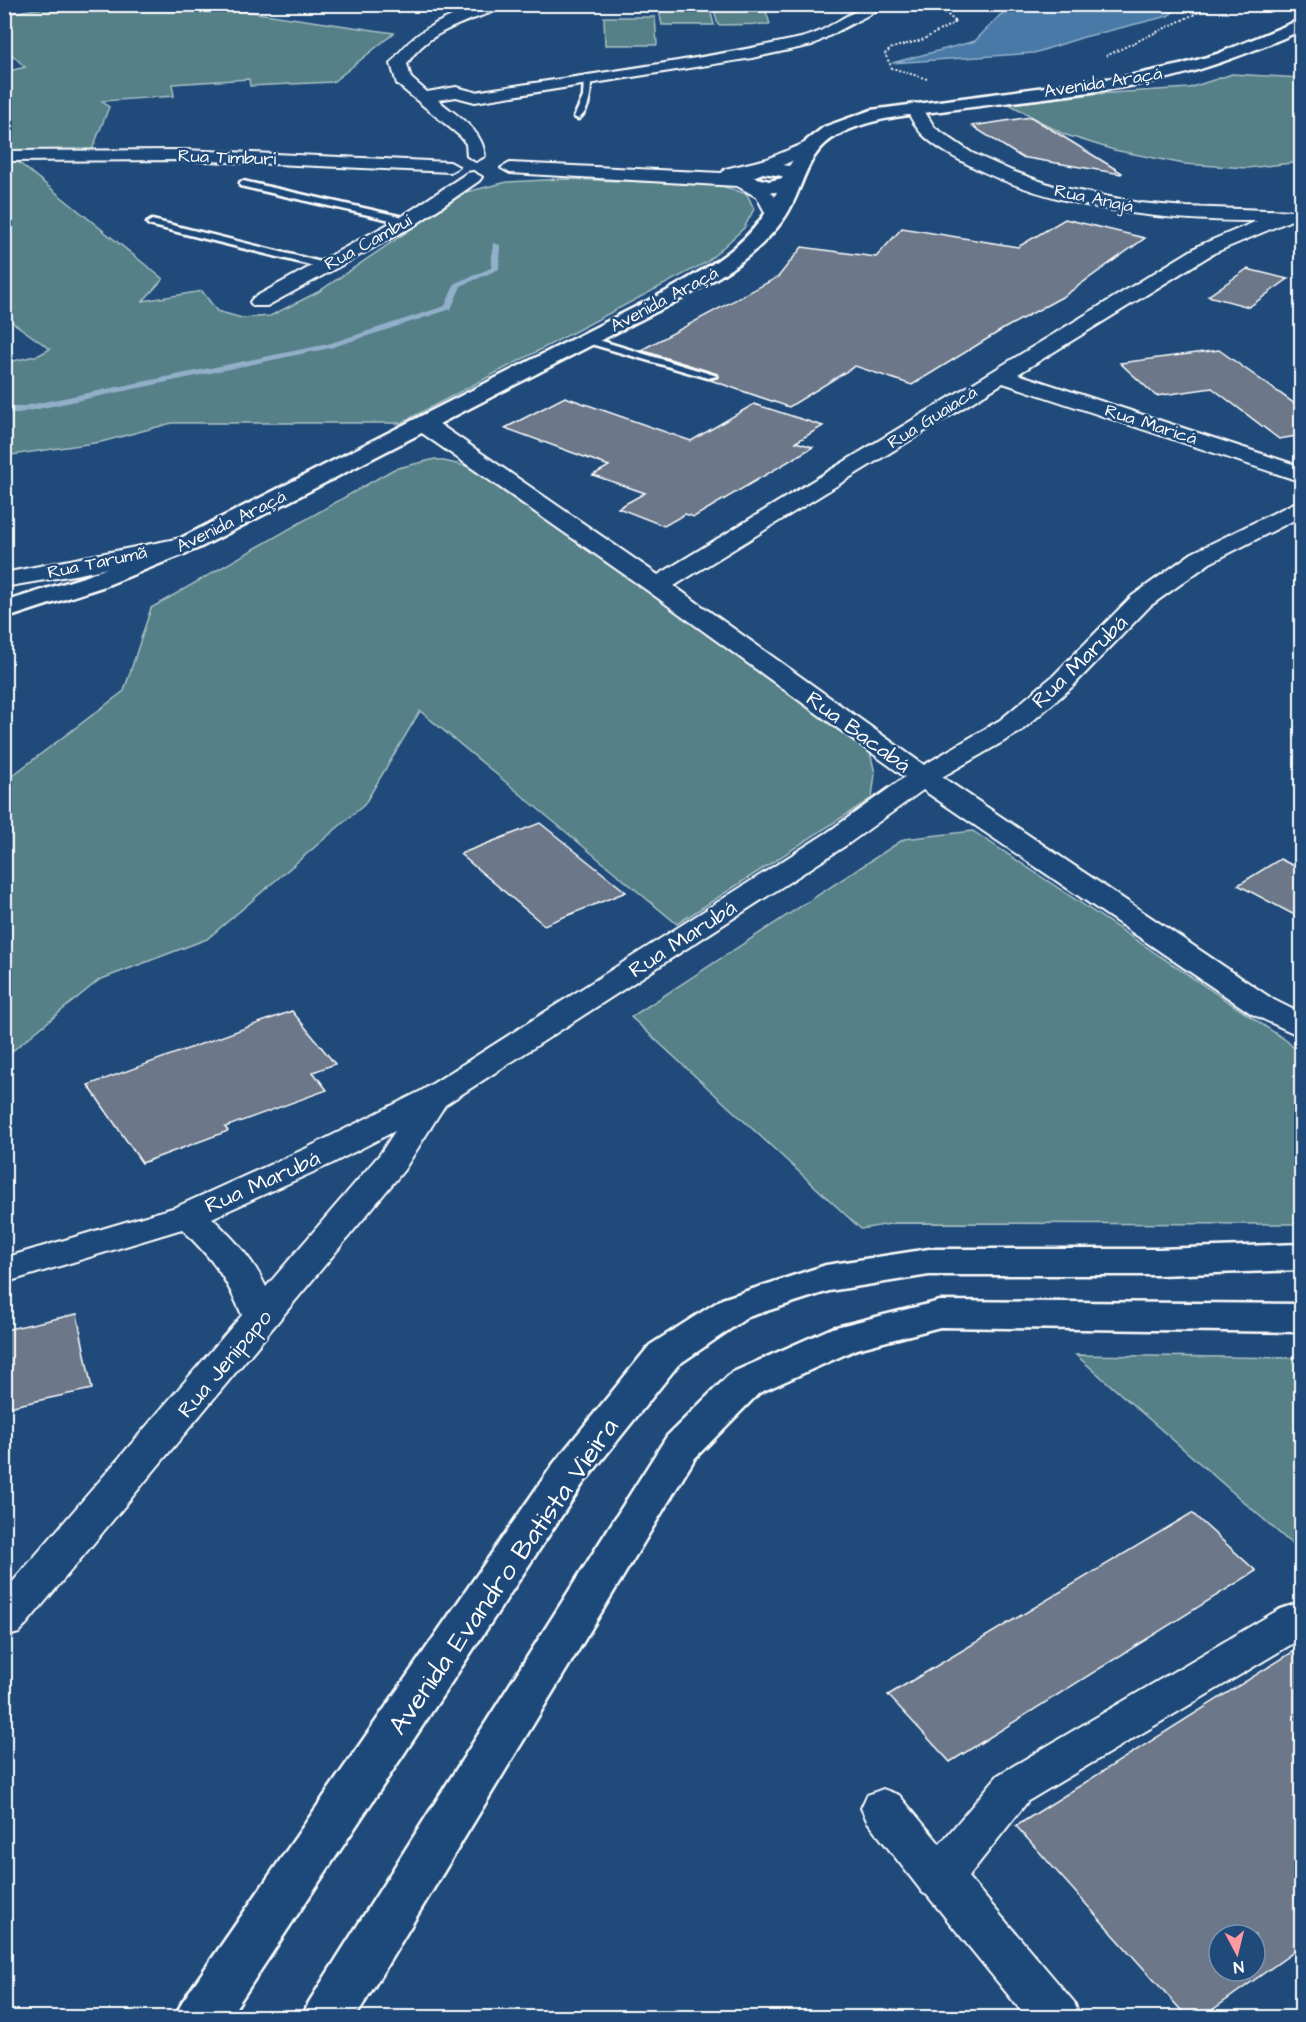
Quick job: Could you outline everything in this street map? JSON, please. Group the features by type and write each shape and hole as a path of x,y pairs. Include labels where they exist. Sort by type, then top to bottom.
{"street":[{"path":"476,156 475,144 467,133 403,80 399,64 405,52 422,36 499,4"},
{"path":"425,97 456,92 475,97 752,53 812,40 882,4"},
{"name":"Avenida Araçá","path":"4,612 96,581 190,543 588,340 726,265 764,231 776,216 802,159 814,144 831,131 877,114 1129,81 1223,58 1297,29"},
{"path":"443,111 473,104 475,97"},
{"name":"Rua Anajá","path":"914,108 930,133 973,161 1017,179 1086,199 1153,210 1232,216 1294,214"},
{"path":"755,176 814,144"},
{"name":"Rua Timburi","path":"4,156 184,155 450,166"},
{"path":"510,168 510,165 501,159 476,156 458,160 450,166 453,172 473,177 493,176 510,168 694,176 755,176 788,171 794,179"},
{"path":"755,176 776,216"},
{"name":"Rua Cambuí","path":"260,302 408,221 473,177"},
{"name":"Rua Guaiacá","path":"657,586 1207,249 1294,214"},
{"name":"Rua Guaiacá","path":"1207,249 1232,216"},
{"name":"Rua Maricá","path":"999,375 1302,475"},
{"name":"Rua Bacabá","path":"424,424 657,586 923,777 1263,1007 1302,1027"},
{"name":"Rua Marubá","path":"4,1271 188,1215 319,1156 433,1098 838,838 923,777 1010,726 1064,681 1141,601 1184,570 1257,528 1302,506"},
{"name":"Rua Tarumã","path":"4,580 80,567 190,543"},
{"name":"Rua Jenipapo","path":"4,1621 262,1319 392,1162 433,1098"},
{"path":"188,1215 222,1248 242,1274 262,1319"},
{"name":"Avenida Evandro Batista Vieira","path":"200,2018 568,1473 664,1355 735,1308 826,1278 929,1262 1159,1262 1302,1257"},
{"path":"327,2018 681,1447 745,1383 846,1338 940,1314 1302,1318"},
{"path":"939,1879 1013,1788 1296,1621"},
{"path":"883,1808 939,1879 1057,2018"}],"lane":[{"path":"578,117 587,97 587,79"},
{"path":"243,184 408,221"},
{"path":"152,223 326,266"},
{"path":"588,340 712,376"}],"path":[{"path":"928,80 892,68 885,54 892,48 922,40 956,22 935,4"},
{"path":"1102,58 1119,48 1195,18 1216,4"}],"green space":[{"path":"69,4 203,5 394,33 333,82 250,86 249,79 172,84 174,96 102,101 109,107 90,155 12,157 163,279 143,301 202,291 217,311 242,318 270,316 318,292 466,192 507,182 564,179 716,184 747,194 754,209 744,228 707,262 401,423 172,423 101,442 5,456 5,363 39,355 50,349 5,317 5,72 25,67 5,48 5,14"},
{"path":"658,5 709,5 714,25 662,25"},
{"path":"713,5 764,5 770,24 718,25"},
{"path":"604,17 655,17 657,45 605,45"},
{"path":"1232,74 1301,78 1301,162 1247,168 1184,164 1114,150 1063,134 1009,104 1093,94 1189,88"},
{"path":"435,459 470,467 869,748 875,773 872,798 677,924 420,711 364,805 207,939 99,980 5,1057 5,781 124,691 151,608 394,469"},
{"path":"973,831 1287,1041 1301,1055 1301,1224 896,1223 861,1229 631,1017 904,839"},
{"path":"1076,1355 1301,1358 1301,1552"}],"water":[{"path":"1019,5 1182,5 1168,16 1084,37 1034,53 892,63 975,41 1000,15"}],"building":[{"path":"1031,117 1122,173 1021,157 972,126"},
{"path":"1065,219 1145,238 1064,296 1005,328 912,385 855,366 789,407 710,380 719,377 718,374 641,350 778,277 802,247 876,257 902,228 1018,247"},
{"path":"1247,269 1288,279 1249,307 1208,296"},
{"path":"1219,350 1302,409 1302,435 1279,439 1212,388 1156,396 1120,363"},
{"path":"565,397 691,441 754,404 823,426 796,442 813,447 694,517 685,514 664,526 618,508 645,493 593,475 609,466 505,428"},
{"path":"540,823 626,892 544,925 460,854"},
{"path":"1280,859 1302,870 1302,919 1238,885"},
{"path":"292,1011 335,1064 313,1072 327,1090 225,1127 228,1131 142,1163 88,1085"},
{"path":"77,1314 92,1389 4,1408 4,1330"},
{"path":"1192,1513 1256,1571 950,1762 888,1695"},
{"path":"1302,1646 1302,1946 1267,1971 1267,1923 1207,1923 1207,1983 1250,1983 1201,2018 1188,2018 1016,1826"}],"waterway":[{"path":"4,410 19,410 330,346 448,307 458,285 495,269 496,245"}]}
